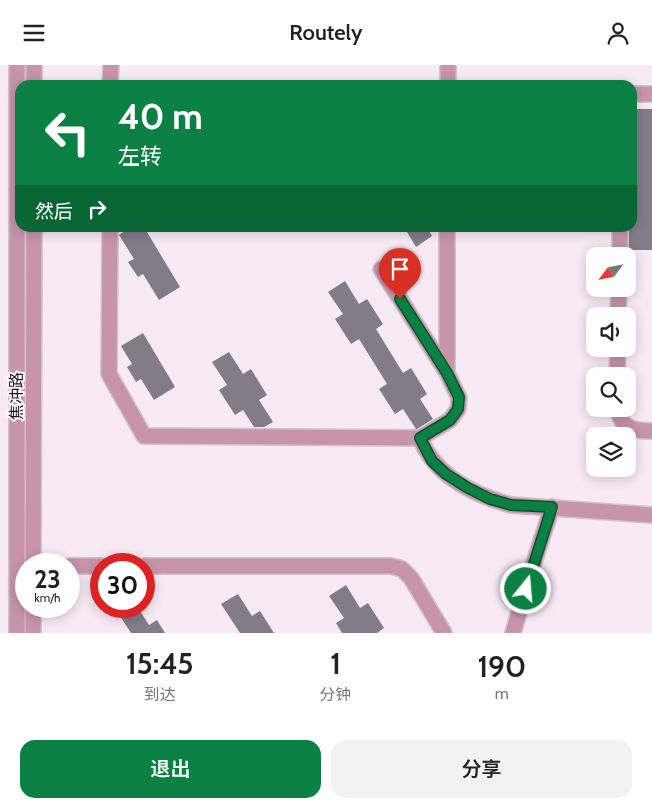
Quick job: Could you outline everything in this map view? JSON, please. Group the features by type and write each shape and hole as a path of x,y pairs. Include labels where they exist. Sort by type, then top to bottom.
{"street":[{"name":"焦冲路","path":"17,65 17,80"},
{"path":"34,65 34,80"},
{"path":"110,65 110,80"},
{"path":"448,65 448,80"},
{"path":"637,94 652,94"},
{"name":"焦冲路","path":"17,232 17,633"},
{"name":"焦冲路","path":"33,553 34,232"},
{"path":"110,232 109,374 144,436 420,438 450,420 458,409 459,397 447,373 381,269"},
{"path":"447,232 447,373"},
{"path":"620,232 620,247"},
{"path":"620,417 628,427 636,431 652,431"},
{"path":"420,438 432,461 446,474 490,499 511,505 652,515"},
{"path":"513,633 552,507"},
{"path":"155,565 391,566 402,569 412,578 444,633"},
{"path":"33,618 33,633"}],"building":[{"path":"637,109 652,109 652,250 636,250 636,247 629,247 629,232 637,232"},
{"path":"123,232 147,232 180,287 159,300 143,274 138,277 128,262 134,259 119,235"},
{"path":"407,232 430,232 432,236 416,247"},
{"path":"345,281 359,304 367,299 383,324 376,329 403,373 411,368 427,394 420,399 433,419 417,429 403,409 395,414 379,389 387,384 359,339 351,344 335,319 343,314 328,292"},
{"path":"143,333 175,387 154,400 141,379 136,382 127,367 132,364 121,346"},
{"path":"229,352 243,374 251,369 267,395 259,400 273,422 264,427 254,427 243,410 235,415 219,390 227,385 212,362"},
{"path":"346,585 360,608 368,603 384,628 377,633 342,633 336,623 344,618 329,596"},
{"path":"238,594 252,616 260,611 274,633 240,633 221,604"},
{"path":"121,618 145,618 149,625 157,620 165,633 131,633"}],"route":[{"path":"400,299 447,373 459,397 458,409 450,420 420,438 432,461 446,474 490,499 511,505 552,507 526,589"}]}
